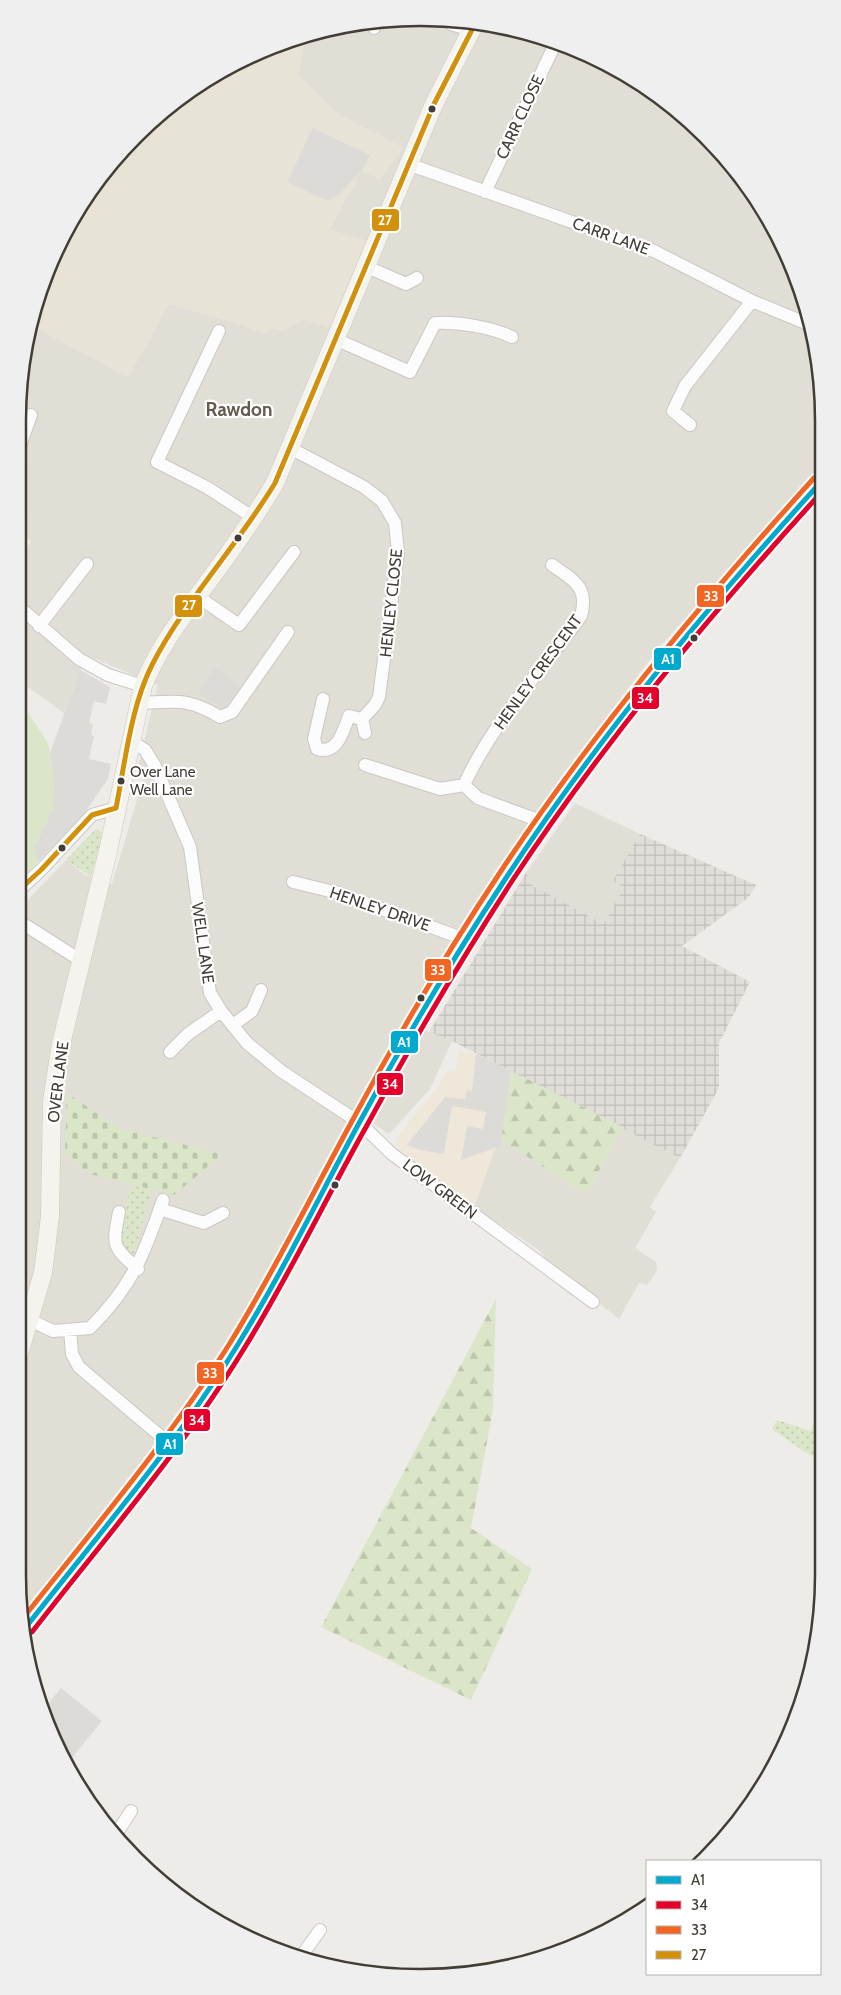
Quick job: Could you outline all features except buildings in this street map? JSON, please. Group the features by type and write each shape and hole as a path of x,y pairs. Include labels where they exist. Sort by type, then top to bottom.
{"main road":[{"path":"30,1622 170,1445 262,1307 360,1123 467,940 543,822 623,713 686,633 815,489"}],"street":[{"name":"OVER LANE","path":"26,1332 43,1273 50,1216 52,1101 61,1044 108,850 141,694 151,666 172,630 254,518 275,483 408,164 434,104 471,30"},
{"name":"CARR CLOSE","path":"485,192 553,49"},
{"name":"CARR LANE","path":"408,164 654,251 752,301 802,321"},
{"path":"365,266 406,284 417,278"},
{"path":"690,425 673,411 685,386 752,301"},
{"path":"335,338 410,372 435,324 465,326 502,332 512,337"},
{"path":"218,331 157,462 208,488 254,518"},
{"path":"26,429 31,415"},
{"name":"HENLEY CLOSE","path":"290,448 364,487 382,501 396,523 398,552 382,686 375,705 362,720"},
{"path":"197,596 239,625 294,552"},
{"path":"39,626 87,564"},
{"name":"HENLEY CRESCENT","path":"464,785 474,763 500,724 581,616 584,599 578,584 552,565"},
{"path":"26,614 79,659 141,694 200,705 220,717 232,712 288,632"},
{"path":"323,699 314,739 317,749 333,748 338,742 349,716 362,720 365,733"},
{"name":"WELL LANE","path":"131,741 145,750 155,766 190,847 210,993 221,1011 247,1043 281,1071 360,1123"},
{"path":"365,765 440,789 464,785 478,798 543,822"},
{"path":"26,883 41,870 92,815 116,808"},
{"name":"HENLEY DRIVE","path":"293,882 338,894 467,940"},
{"path":"26,926 80,960"},
{"path":"233,1025 257,1005 261,990"},
{"path":"170,1052 188,1034 221,1011"},
{"name":"LOW GREEN","path":"360,1123 392,1154 593,1302"},
{"path":"30,1320 53,1331 90,1328 107,1312 138,1268 162,1204 204,1223 223,1213"},
{"path":"119,1212 115,1245 119,1252 138,1268"},
{"path":"70,1330 72,1354 78,1367 170,1445"},
{"path":"120,1829 131,1811"},
{"path":"305,1951 320,1930"}],"shaded area":[{"path":"420,26 446,27 497,34 523,40 571,56 618,79 661,108 699,142 733,180 762,223 785,270 801,318 811,369 815,420 815,473 656,651 526,829 407,1023 452,1041 430,1089 389,1134 355,1112 247,1313 191,1398 28,1607 26,1574 26,902 66,860 85,875 112,884 144,776 138,766 158,685 88,656 80,670 64,713 26,686 26,549 31,541 26,538 26,420 27,395 34,344 38,328 128,377 169,304 226,320 284,330 304,319 365,241 329,230 361,171 403,148 337,114 298,75 303,44 369,30"},
{"path":"303,44 298,75 337,114 403,148 380,179 361,171 329,229 366,241 329,328 304,319 284,330 271,327 266,334 226,320 169,304 128,377 38,328 56,270 79,223 108,180 124,161 180,108 223,79 246,67"},
{"path":"313,128 370,155 361,171 340,194 329,200 287,182"},
{"path":"215,668 241,686 226,706 219,707 198,692"},
{"path":"80,670 110,687 106,704 94,701 89,723 93,724 91,735 94,736 89,759 111,764 108,779 83,815 38,862 34,848 53,808 54,777 50,753"},
{"path":"575,803 640,834 614,880 624,887 604,924 533,886 526,873"},
{"path":"640,834 756,885 749,897 682,946 750,982 719,1043 719,1088 680,1158 452,1041 429,1032 526,873 533,886 604,924 624,887 613,881"},
{"path":"459,1051 476,1054 511,1071 500,1149 495,1149 474,1207 417,1169 396,1144 397,1136 434,1092 448,1070 456,1071"},
{"path":"476,1054 511,1071 500,1149 495,1148 461,1160 467,1126 483,1129 486,1112 452,1106 444,1154 420,1150 407,1145 445,1097 465,1099 467,1090 472,1091"},
{"path":"623,1127 680,1158 650,1207 656,1212 635,1248 656,1262 657,1270 647,1285 639,1283 619,1319 547,1261 539,1250 474,1207 495,1148 500,1149 501,1140 586,1194"},
{"path":"61,1688 102,1721 72,1758 56,1725 48,1704"}],"green space":[{"path":"26,712 48,743 54,777 53,808 34,848 38,862 26,874"},
{"path":"96,829 100,830 103,836 91,877 66,860"},
{"path":"511,1071 623,1127 586,1194 501,1140"},
{"path":"67,1093 120,1129 223,1154 174,1195 90,1174 65,1154"},
{"path":"131,1185 151,1190 134,1254 123,1249 120,1233"},
{"path":"496,1299 493,1409 471,1528 532,1569 471,1700 321,1627"},
{"path":"777,1420 810,1431 815,1421 815,1458 772,1429"}],"transit line":[{"name":"27","path":"116,808 134,716 152,665 195,596 245,529 275,483 434,104 472,30"},
{"name":"33","path":"28,1612 157,1449 207,1379 277,1261 404,1027 461,932 537,819 573,768 650,668 814,478"},
{"name":"A1","path":"30,1622 162,1455 237,1346 411,1031 467,939 541,826 578,774 655,674 815,489"},
{"name":"34","path":"32,1632 143,1493 221,1385 277,1293 351,1154 437,1002 512,881 547,830 583,779 658,682 815,500"},
{"name":"27","path":"26,884 92,815 116,808"}],"place":[{"name":"Over Lane Well Lane","path":"121,781"}],"district":[{"name":"Rawdon","path":"239,409"}]}
